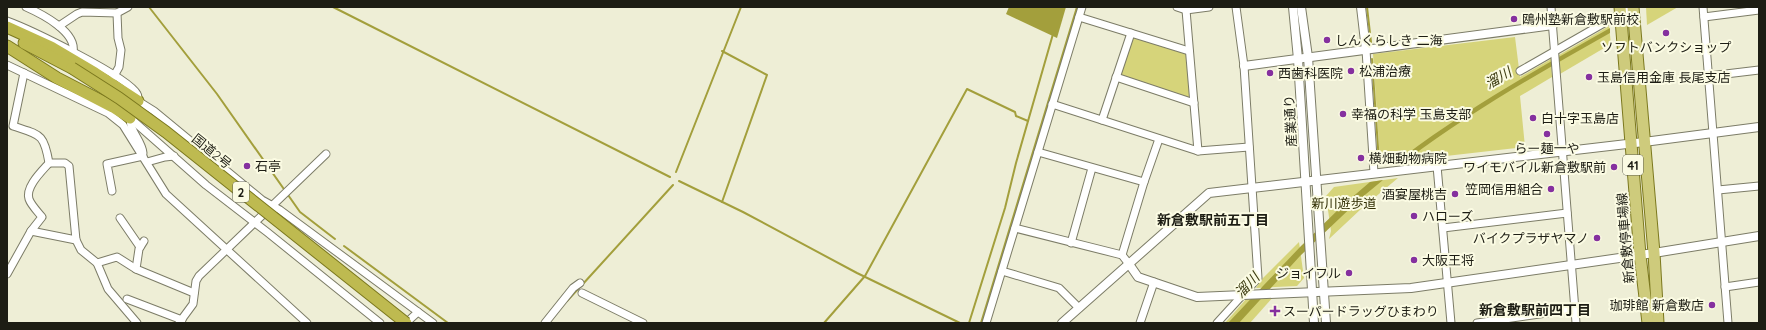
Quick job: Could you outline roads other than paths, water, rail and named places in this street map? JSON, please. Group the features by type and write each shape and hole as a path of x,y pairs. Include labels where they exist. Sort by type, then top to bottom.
{"highway":[{"path":"7,27 51,47 138,101"},
{"name":"国道2号","path":"7,35 72,68 119,98 166,132 406,323"},
{"path":"7,46 57,78 113,107 130,118"}],"main road":[{"name":"新倉敷停車場線","path":"1632,7 1654,253 1658,323"},
{"name":"新倉敷停車場線","path":"1621,10 1640,255 1648,323"}],"street":[{"path":"26,7 36,11 58,26 72,40 74,46 73,52"},
{"path":"58,26 76,14 82,12 117,13 128,7"},
{"path":"986,323 1082,7"},
{"path":"1177,7 1186,10 1209,7"},
{"path":"1217,323 1247,294 1258,278 1244,66 1236,7"},
{"name":"産業通り","path":"1293,7 1298,59 1312,292"},
{"name":"産業通り","path":"1300,7 1308,57 1325,291"},
{"path":"1361,7 1366,50 1374,173"},
{"path":"1551,7 1576,323"},
{"path":"1520,71 1555,54 1621,10 1632,7"},
{"path":"1703,7 1728,323"},
{"path":"1186,10 1198,151"},
{"path":"1704,17 1759,10"},
{"path":"114,76 119,67 121,50 118,38 117,13"},
{"path":"1079,17 1190,51"},
{"path":"7,20 73,52 132,88 137,94 138,101 130,118 131,125 142,145 143,156"},
{"path":"1244,66 1553,25"},
{"path":"1102,120 1131,33"},
{"path":"7,65 113,117 123,125 166,194 307,323"},
{"path":"1709,76 1759,70"},
{"path":"7,132 13,126 24,73"},
{"path":"1116,77 1194,103"},
{"path":"138,101 154,111 262,200 273,206 433,323"},
{"path":"1052,104 1198,151 1249,147"},
{"path":"130,118 206,185 380,323"},
{"path":"13,126 41,136 47,149 49,163"},
{"path":"1062,323 1206,195 1252,188 1631,144 1759,127"},
{"path":"1122,255 1144,182 1159,139"},
{"path":"1038,152 1144,182"},
{"path":"127,299 181,321 193,304 196,281 199,276 326,154"},
{"path":"112,191 107,164 143,156"},
{"path":"147,162 165,156 174,156"},
{"path":"7,274 31,230 42,217 29,198 29,190 39,174 49,163 65,163 69,166 76,240 81,250 97,263 108,289 137,323"},
{"path":"1437,166 1451,323"},
{"path":"1071,242 1092,168"},
{"path":"1718,190 1759,186"},
{"path":"1443,228 1567,213"},
{"path":"120,218 142,244 136,269"},
{"path":"1016,228 1122,255 1138,277 1197,296 1411,288 1654,253 1759,236"},
{"path":"31,230 76,240"},
{"path":"97,263 117,257 136,269 194,293"},
{"path":"1002,271 1059,288 1079,308"},
{"path":"1140,323 1154,282"},
{"path":"1725,287 1759,282"},
{"path":"544,323 573,288 580,283"},
{"path":"1325,291 1326,323"},
{"path":"1312,292 1314,323"},
{"path":"582,293 643,323"},
{"path":"1477,323 1575,309"},
{"path":"406,323 418,312"}],"waterway":[{"path":"149,7 217,94 300,212 335,239"},
{"path":"333,7 670,177"},
{"path":"676,172 741,7"},
{"path":"981,323 1077,7"},
{"path":"1367,7 1371,42"},
{"path":"969,323 1005,208 1016,163 1053,34"},
{"path":"722,51 767,75 722,202"},
{"path":"1372,59 1379,162"},
{"path":"824,323 865,276 967,89 1015,112 1016,116 1028,121"},
{"path":"679,181 743,212 857,273 960,323"},
{"path":"582,285 673,185"},
{"path":"344,246 448,323"},
{"path":"567,301 579,288"}],"place":[{"name":"鴎州塾新倉敷駅前校","path":"1514,19"},
{"name":"ソフトバンクショップ","path":"1666,33"},
{"name":"しんくらしき 二海","path":"1327,40"},
{"name":"松浦治療","path":"1351,71"},
{"name":"西歯科医院","path":"1270,73"},
{"name":"玉島信用金庫 長尾支店","path":"1589,77"},
{"name":"幸福の科学 玉島支部","path":"1343,114"},
{"name":"白十字玉島店","path":"1533,118"},
{"name":"らー麺一や","path":"1547,134"},
{"name":"横畑動物病院","path":"1361,158"},
{"name":"石亭","path":"247,166"},
{"name":"ワイモバイル新倉敷駅前","path":"1614,167"},
{"name":"笠岡信用組合","path":"1551,189"},
{"name":"酒宴屋桃吉","path":"1455,194"},
{"name":"ハローズ","path":"1414,216"},
{"name":"バイクプラザヤマノ","path":"1597,238"},
{"name":"大阪王将","path":"1414,260"},
{"name":"ジョイフル","path":"1349,273"},
{"name":"珈琲館 新倉敷店","path":"1712,305"},
{"name":"スーパードラッグひまわり","path":"1275,311"}],"district":[{"name":"新倉敷駅前五丁目","path":"1213,220"},
{"name":"新倉敷駅前四丁目","path":"1535,310"}],"water label":[{"name":"溜川","path":"1498,78"},
{"name":"溜川","path":"1247,285"}],"park label":[{"name":"新川遊歩道","path":"1344,203"}]}
